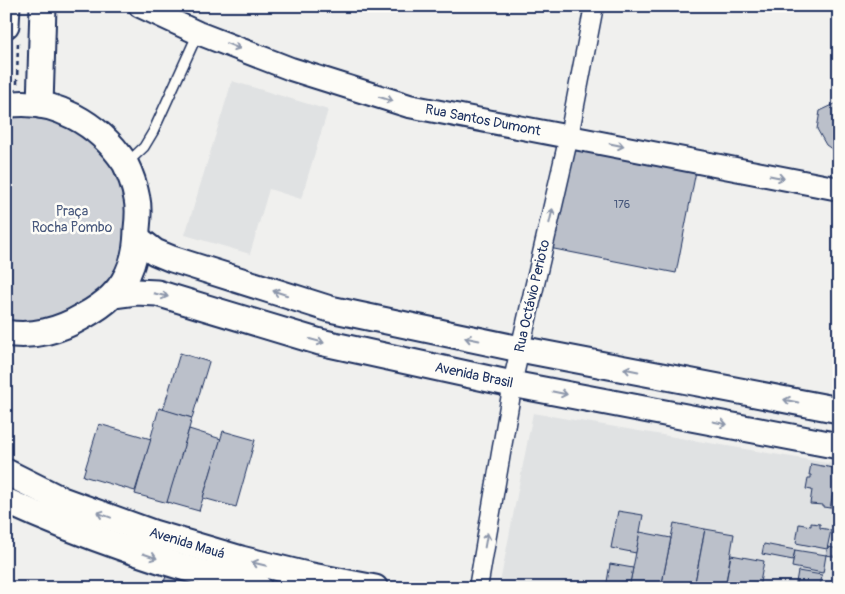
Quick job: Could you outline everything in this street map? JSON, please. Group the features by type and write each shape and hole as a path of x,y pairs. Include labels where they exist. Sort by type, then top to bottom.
{"main road":[{"path":"7,6 12,28"},
{"path":"40,105 44,6"},
{"path":"6,333 41,333 69,325 94,310 113,295 124,281 130,269 138,238 138,200 126,165 103,135 71,114 40,105 11,104"},
{"path":"138,238 155,252 172,259 330,308 520,349 839,410"},
{"name":"Avenida Brasil","path":"113,295 136,292 157,293 320,342 512,384 839,446"},
{"name":"Avenida Mauá","path":"6,472 62,500 153,533 241,559 298,580 375,588"},
{"name":"Avenida Mauá","path":"6,501 54,523 146,555 259,588"}],"street":[{"name":"Rua Santos Dumont","path":"140,6 198,32 292,69 409,106 839,189"},
{"name":"Rua Octávio Perioto","path":"478,588 512,384 569,136 594,6"}],"lane":[{"path":"126,165 144,147 153,132 198,32"}],"path":[{"path":"11,104 12,28"}],"shaded area":[{"path":"232,81 328,110 301,199 269,189 250,254 185,235"},
{"path":"533,413 839,465 839,588 499,588"}],"green space":[{"name":"Praça Rocha Pombo","path":"6,105 40,105 126,165 137,238 94,310 6,333"}],"building":[{"path":"839,103 839,154 826,145 817,129 820,111"},
{"path":"569,136 698,161 676,273 544,247"},
{"path":"180,353 209,362 192,418 163,410"},
{"path":"159,408 192,418 168,503 135,494"},
{"path":"99,424 151,439 135,491 83,476"},
{"path":"189,429 221,439 199,511 167,502"},
{"path":"223,431 255,440 236,507 203,498"},
{"path":"811,464 839,469 838,494 833,493 830,508 823,507 823,505 810,504 812,490 806,489 808,478 811,478 811,475 809,475"},
{"path":"839,492 839,527 832,526"},
{"path":"618,511 643,515 636,553 611,548"},
{"path":"674,523 705,529 694,588 661,588"},
{"path":"811,523 820,524 820,528 831,530 827,549 796,543 799,524 811,526"},
{"path":"705,529 734,534 725,588 694,588"},
{"path":"640,532 671,538 661,588 629,588"},
{"path":"764,544 795,550 793,560 762,554"},
{"path":"828,547 839,549 839,557 826,555"},
{"path":"795,550 826,555 823,573 792,567"},
{"path":"731,555 764,561 759,588 725,588"},
{"path":"610,564 633,568 629,588 606,588"},
{"path":"798,571 822,575 820,588 795,588"},
{"path":"167,573 217,588 162,588"}]}
